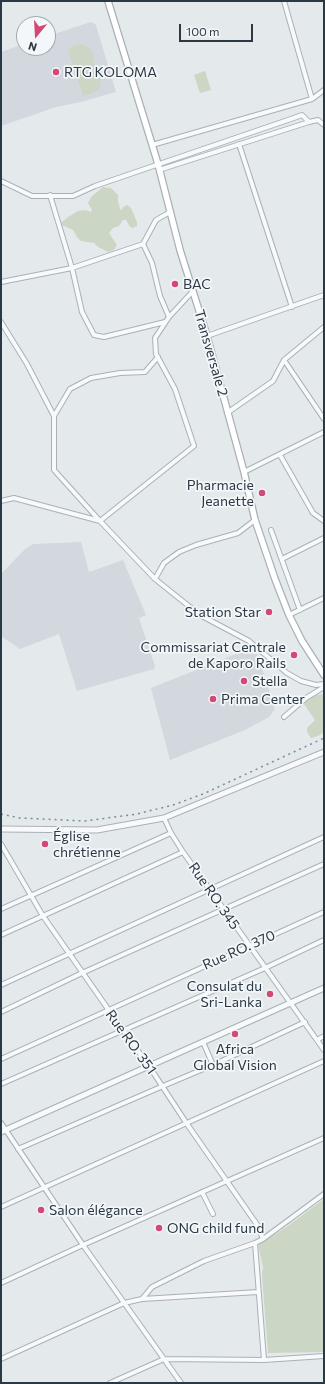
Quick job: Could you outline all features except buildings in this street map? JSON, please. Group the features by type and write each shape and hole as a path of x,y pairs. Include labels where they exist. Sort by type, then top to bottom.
{"main road":[{"name":"Transversale 2","path":"108,1 159,167 170,212 207,336 244,472 255,520 275,579 289,614 302,641 324,675"}],"street":[{"path":"284,1 312,100"},
{"path":"152,145 312,100 324,90"},
{"path":"159,167 302,115 309,122"},
{"path":"1,181 32,196 74,196 95,186 309,122 318,120 324,125"},
{"path":"239,144 292,307"},
{"path":"50,195 72,268 82,312 94,335 104,338 165,322"},
{"path":"1,282 72,268 143,244 156,220 170,212"},
{"path":"143,244 152,263 160,296 169,317"},
{"path":"100,521 194,446 175,389 156,354 155,338 169,317 193,291"},
{"path":"207,336 324,295"},
{"path":"1,322 27,364 54,416 54,470 155,579 200,615 249,641 287,674 301,681 316,685 324,684"},
{"path":"227,413 273,381 284,360 324,327"},
{"path":"54,416 70,389 91,378 120,373 145,372 158,357"},
{"path":"284,360 324,419"},
{"path":"244,472 324,432"},
{"path":"280,455 313,513 324,521"},
{"path":"1,501 14,498 100,521"},
{"path":"155,579 164,564 179,552 196,545 238,533 255,520"},
{"path":"271,530 300,610"},
{"path":"282,559 324,538"},
{"path":"289,614 324,598"},
{"path":"318,667 324,664"},
{"path":"284,717 306,698 324,687"},
{"path":"1,829 97,830 164,818 324,752"},
{"name":"Rue RO. 345","path":"164,818 171,833 183,852 324,1050"},
{"path":"1,909 171,833"},
{"path":"1,985 324,837"},
{"name":"Rue RO. 351","path":"1,844 43,916 163,1086 187,1124 258,1226 263,1239"},
{"path":"1,935 183,852"},
{"path":"1,1012 82,973 324,864"},
{"name":"Rue RO. 370","path":"1,1058 248,945 324,912"},
{"path":"1,1084 265,968 324,940"},
{"path":"3,1131 324,988"},
{"path":"18,1149 213,1065 305,1022"},
{"path":"317,1040 324,1036"},
{"path":"203,1042 213,1065"},
{"path":"1,1207 324,1061"},
{"path":"1,1123 3,1131 18,1149 43,1188 181,1383"},
{"path":"1,1283 324,1138"},
{"path":"202,1192 213,1214"},
{"path":"142,1299 152,1287 204,1261 263,1239 324,1194"},
{"path":"255,1243 264,1360"},
{"path":"1,1360 124,1303 142,1299 258,1292"},
{"path":"110,1383 164,1359 264,1360 324,1356"}],"shaded area":[{"name":"RTG KOLOMA","path":"91,22 96,25 116,92 81,102 56,107 1,126 1,52 16,47 16,56 56,56 56,33"},
{"path":"81,542 89,572 123,560 146,615 139,618 155,666 154,669 77,691 59,634 20,649 1,636 1,574 25,549 33,544"},
{"name":"Prima Center","path":"246,650 257,654 275,709 269,717 245,730 170,760 151,688"}],"green space":[{"path":"83,44 91,49 94,58 93,63 101,83 99,90 83,96 68,50 73,46"},
{"path":"205,71 211,90 200,93 194,75"},
{"path":"103,187 111,188 118,195 118,202 121,211 123,207 127,205 131,208 137,222 137,226 133,228 130,227 126,220 123,220 119,226 113,228 109,233 117,245 114,250 108,252 98,247 94,243 81,241 73,230 62,225 62,222 78,211 86,210 91,212 92,210 88,203 91,197"},
{"path":"324,694 324,732 311,738 307,732 307,728 315,720 304,704 307,699"},
{"path":"324,1199 323,1352 268,1353 262,1275 263,1267 258,1245 285,1228"}],"railway":[{"path":"1,814 20,818 85,821 137,814 173,805 203,794 324,738"}],"place":[{"name":"RTG KOLOMA","path":"56,72"},
{"name":"BAC","path":"175,284"},
{"name":"Pharmacie Jeanette","path":"262,493"},
{"name":"Station Star","path":"269,612"},
{"name":"Commissariat Centrale de Kaporo Rails","path":"294,655"},
{"name":"Stella","path":"244,681"},
{"name":"Prima Center","path":"213,699"},
{"name":"Église chrétienne","path":"45,844"},
{"name":"Consulat du Sri-Lanka","path":"270,994"},
{"name":"Africa Global Vision","path":"235,1034"},
{"name":"Salon élégance","path":"41,1210"},
{"name":"ONG child fund","path":"159,1228"}]}
